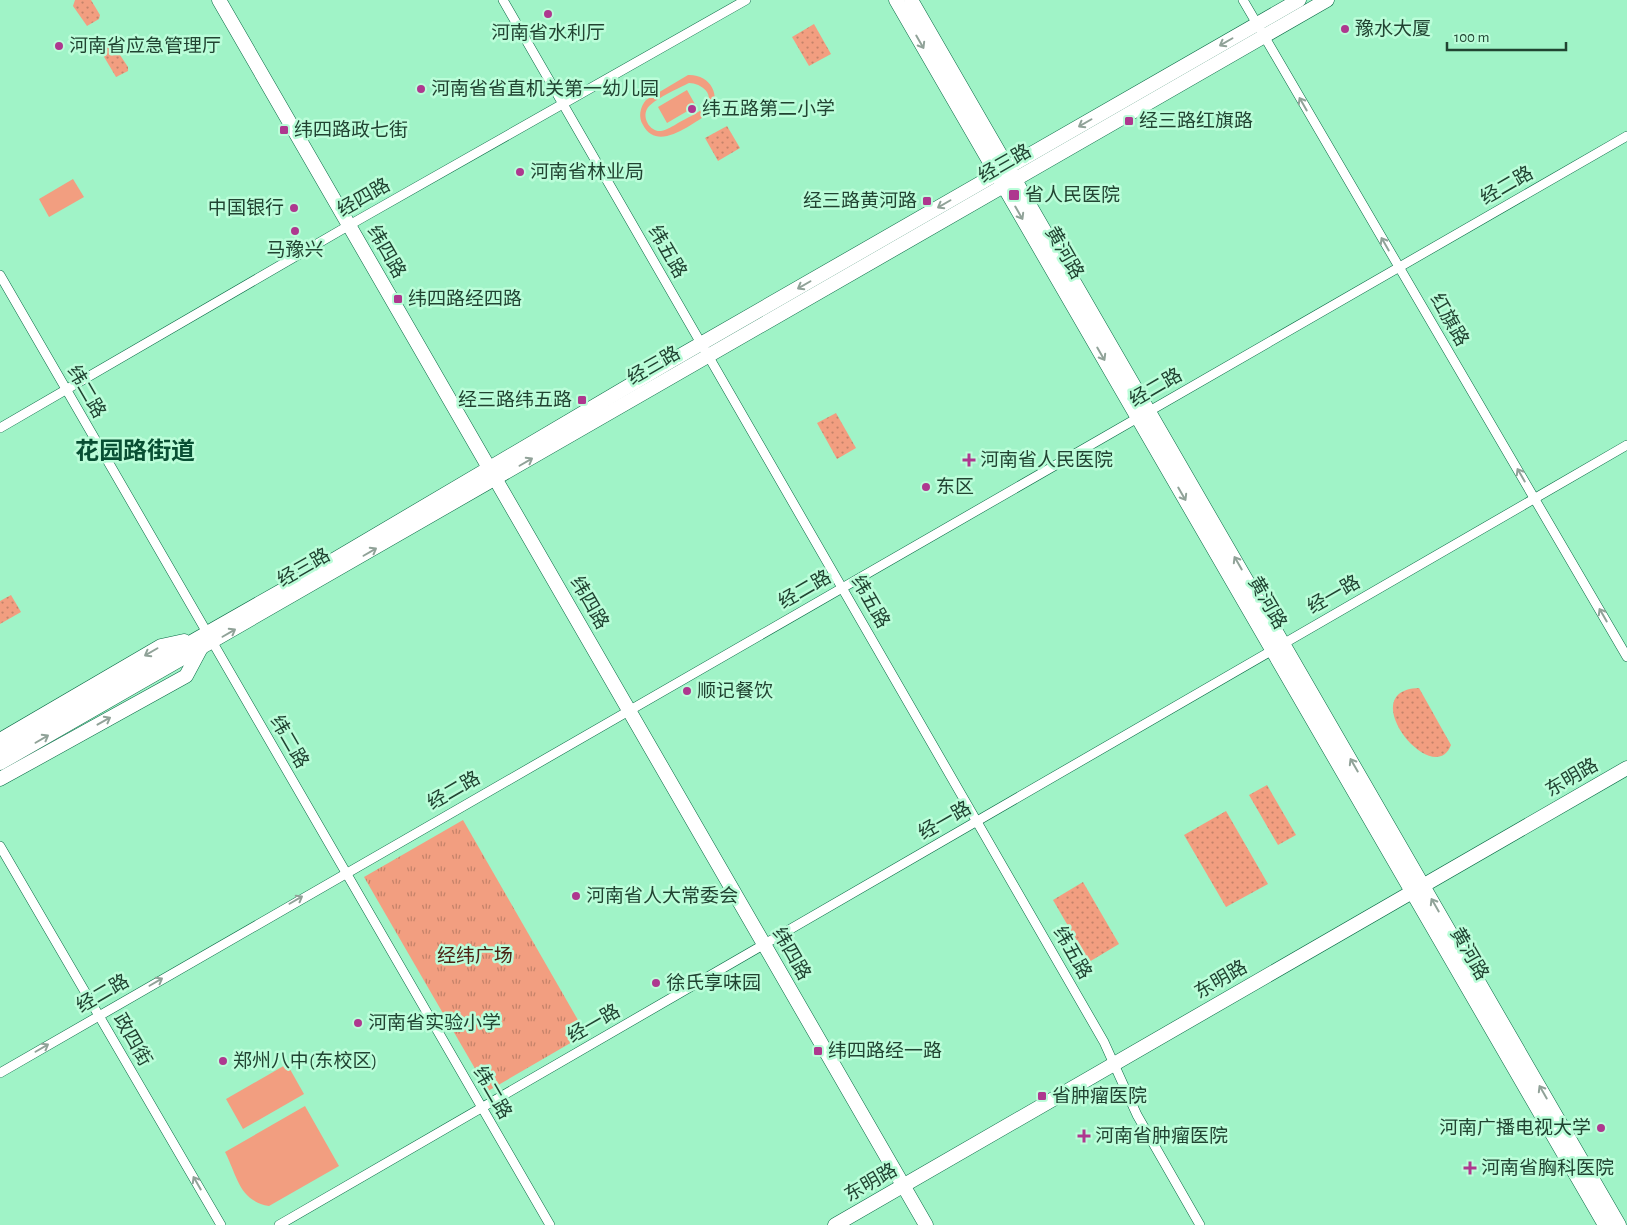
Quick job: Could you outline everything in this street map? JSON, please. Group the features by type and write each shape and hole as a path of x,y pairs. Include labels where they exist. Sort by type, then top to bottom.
{"main road":[{"name":"纬四路","path":"219,0 926,1225"},
{"name":"黄河路","path":"896,0 1006,177 1418,889 1619,1225"},
{"name":"黄河路","path":"911,0 1006,177"},
{"name":"经三路","path":"1260,30 1298,0"},
{"name":"经三路","path":"0,763 204,640 1260,30 1327,0"},
{"name":"经三路","path":"0,751 204,640"},
{"path":"0,740 161,646 204,640"},
{"path":"0,779 186,676 204,640"},
{"name":"东明路","path":"835,1225 1627,768"},
{"name":"黄河路","path":"1418,889 1605,1225"}],"street":[{"name":"纬五路","path":"503,0 977,821 1114,1063 1137,1115 1200,1225"},
{"name":"经四路","path":"0,428 349,225 746,0"},
{"name":"红旗路","path":"1242,0 1627,657"},
{"name":"经二路","path":"0,1072 1627,136"},
{"name":"纬二路","path":"0,276 66,389 204,640 345,872 550,1225"},
{"name":"经一路","path":"279,1225 1627,445"},
{"name":"政四街","path":"0,846 221,1225"}],"green space":[{"path":"75,0 91,0 100,15 99,19 87,26 73,6"},
{"path":"814,24 831,54 809,66 792,37"},
{"path":"112,43 128,67 128,71 116,77 100,50"},
{"path":"688,75 702,78 708,82 712,87 715,99 710,113 685,129 666,136 657,136 649,133 641,122 640,112 646,100","holes":["689,83 702,87 708,94 708,103 704,107 665,130 657,131 650,127 646,120 647,109 650,106 673,91"]},
{"path":"687,90 696,106 667,123 658,107"},
{"path":"727,126 740,148 718,161 705,138"},
{"path":"73,179 84,197 49,217 39,199"},
{"path":"836,413 856,448 837,459 817,423"},
{"path":"11,595 21,612 0,624 0,601"},
{"path":"1419,688 1451,745 1442,756 1429,756 1415,748 1403,734 1395,719 1393,704 1400,693"},
{"path":"1267,785 1296,835 1278,845 1249,795"},
{"path":"1226,811 1268,884 1226,907 1184,835"},
{"name":"经纬广场","path":"463,820 586,1034 488,1091 364,877"},
{"path":"1083,882 1119,944 1089,962 1053,900"},
{"path":"287,1064 304,1094 243,1129 226,1099"},
{"path":"305,1106 339,1166 269,1206 251,1199 240,1186 225,1152"}],"place":[{"name":"河南省水利厅","path":"548,14"},
{"name":"豫水大厦","path":"1345,29"},
{"name":"河南省应急管理厅","path":"59,46"},
{"name":"河南省省直机关第一幼儿园","path":"421,89"},
{"name":"纬五路第二小学","path":"692,109"},
{"name":"经三路红旗路","path":"1129,121"},
{"name":"纬四路政七街","path":"284,130"},
{"name":"河南省林业局","path":"520,172"},
{"name":"省人民医院","path":"1014,195"},
{"name":"经三路黄河路","path":"927,201"},
{"name":"中国银行","path":"294,208"},
{"name":"马豫兴","path":"295,231"},
{"name":"纬四路经四路","path":"398,299"},
{"name":"经三路纬五路","path":"582,400"},
{"name":"河南省人民医院","path":"969,460"},
{"name":"东区","path":"926,487"},
{"name":"顺记餐饮","path":"687,691"},
{"name":"河南省人大常委会","path":"576,896"},
{"name":"徐氏享味园","path":"656,983"},
{"name":"河南省实验小学","path":"358,1023"},
{"name":"纬四路经一路","path":"818,1051"},
{"name":"郑州八中(东校区)","path":"223,1061"},
{"name":"省肿瘤医院","path":"1042,1096"},
{"name":"河南广播电视大学","path":"1601,1128"},
{"name":"河南省肿瘤医院","path":"1084,1136"},
{"name":"河南省胸科医院","path":"1470,1168"}],"district":[{"name":"花园路街道","path":"135,452"}]}
